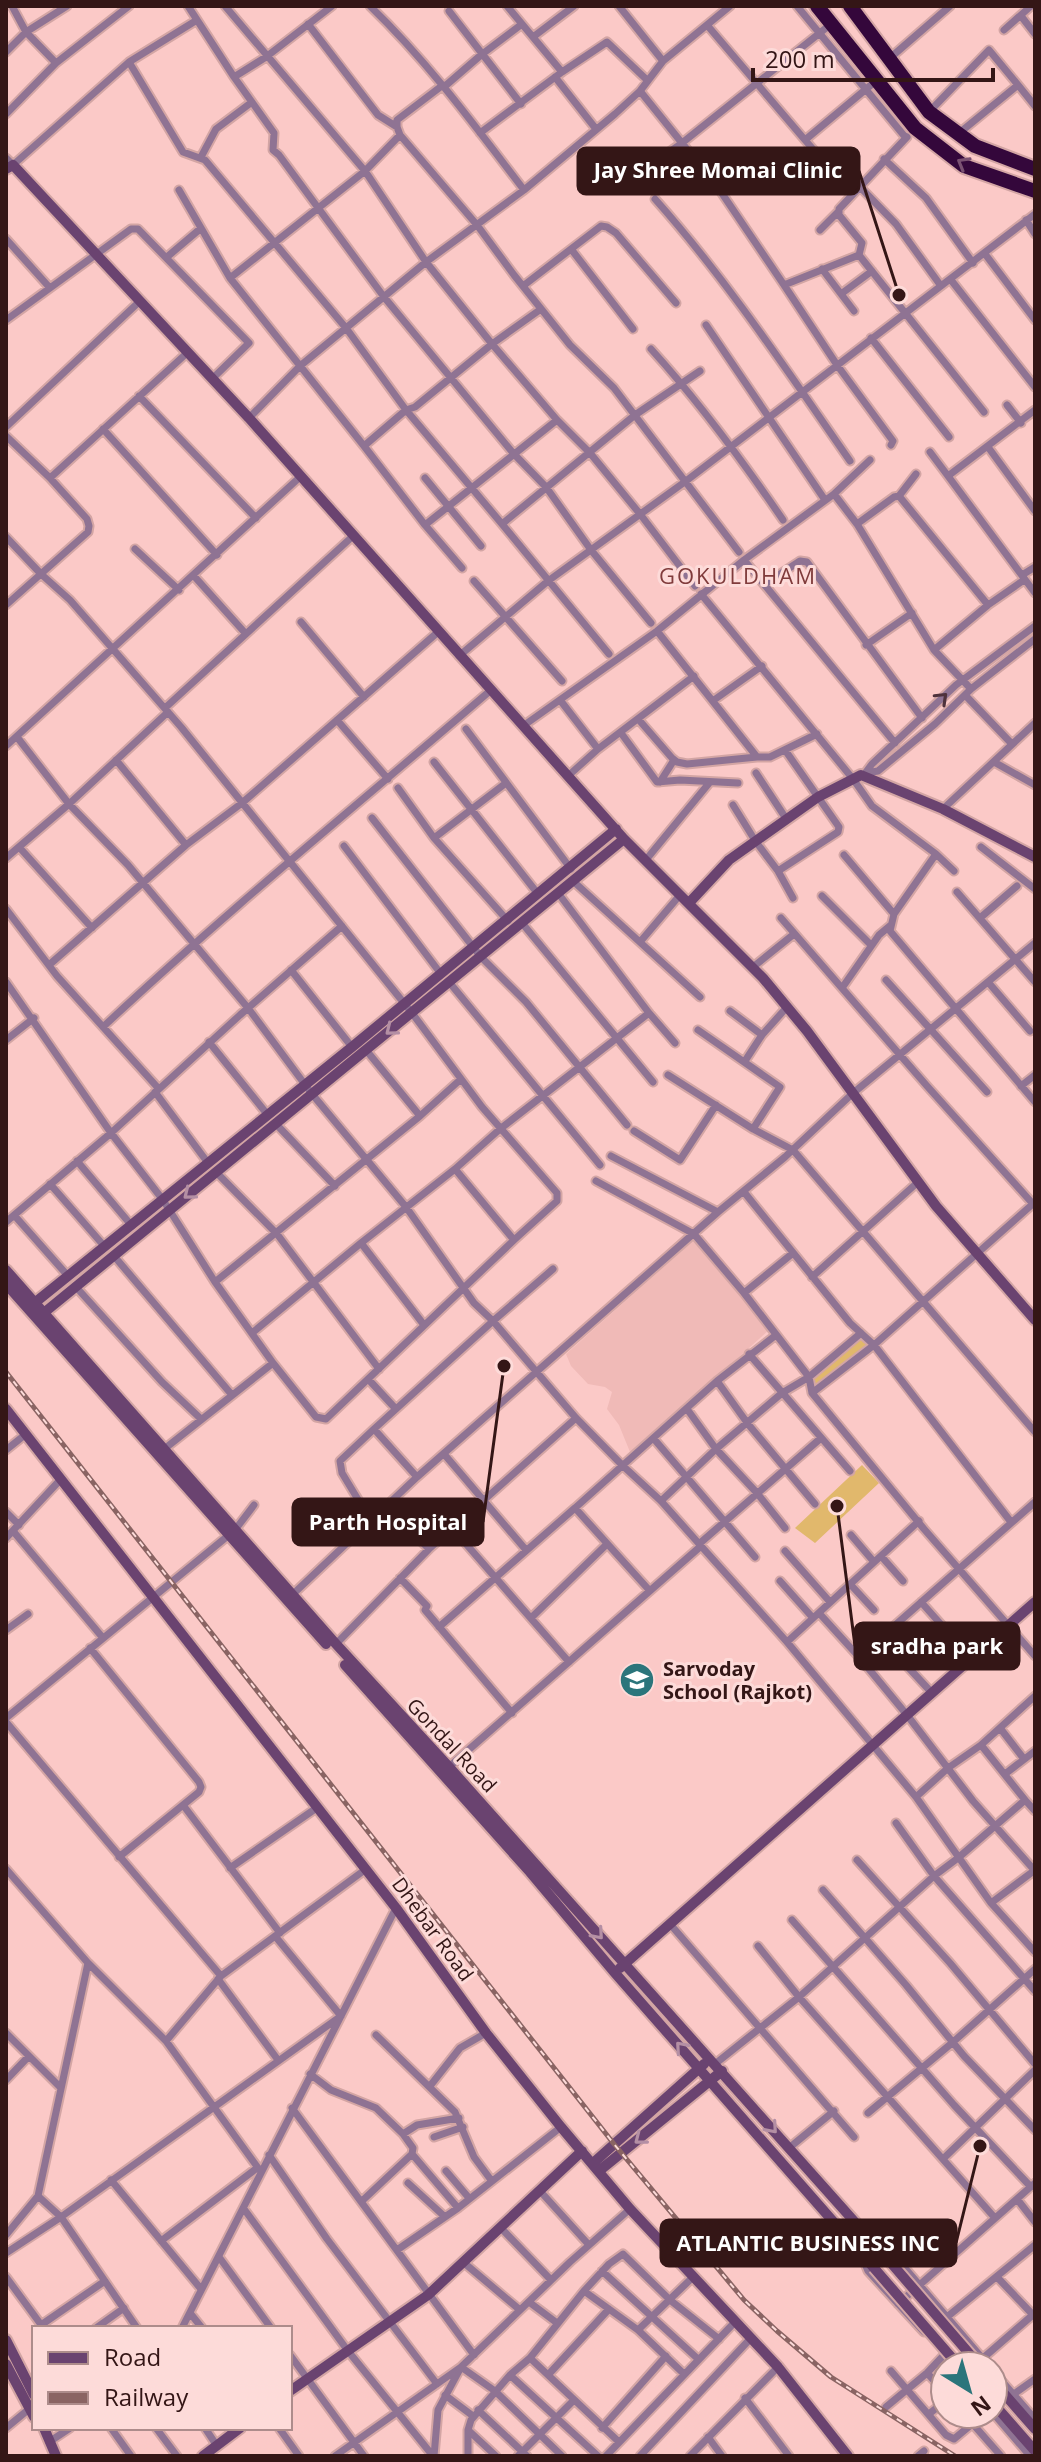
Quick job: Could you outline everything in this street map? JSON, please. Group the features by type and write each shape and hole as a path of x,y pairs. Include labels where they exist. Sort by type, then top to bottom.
{"highway":[{"path":"817,6 826,28 877,80 910,133 964,166 1035,191"},
{"path":"850,6 929,112 975,146 1035,169"}],"street":[{"path":"12,6 26,32 56,63"},
{"path":"6,52 26,32 67,6"},
{"path":"6,114 56,63 129,6"},
{"path":"188,6 274,133 273,150 384,297 513,453 546,487 591,550 651,623"},
{"path":"225,6 365,171 426,262 492,344 557,420 590,453 695,586"},
{"path":"234,77 266,57 332,6"},
{"path":"370,6 405,40 444,86 524,190"},
{"path":"507,6 533,37 596,129"},
{"path":"533,37 574,6"},
{"path":"619,6 663,61"},
{"path":"249,418 300,366 426,262 524,190 640,91 663,61 730,6"},
{"path":"797,6 826,28 864,90 910,133 820,230"},
{"path":"890,58 950,6"},
{"path":"1004,30 1026,10 1035,34"},
{"path":"449,11 521,104"},
{"path":"197,20 129,62 8,164 249,418 624,839 753,967 787,1007 918,1182 1035,1320"},
{"path":"308,24 378,115 398,131 477,225 570,345 614,388 739,552"},
{"path":"230,278 365,171 398,131 397,120 522,24"},
{"path":"707,25 826,164"},
{"path":"625,183 682,143 826,28"},
{"path":"480,133 607,42 647,80"},
{"path":"929,112 989,50 1035,106"},
{"path":"129,62 183,152 201,157 274,242 346,328 406,410 609,654"},
{"path":"805,140 877,80"},
{"path":"958,134 1018,85"},
{"path":"640,91 719,189 837,365 893,441 891,445"},
{"path":"201,157 216,129 252,102"},
{"path":"884,159 926,198 973,263"},
{"path":"861,188 896,224 941,286"},
{"path":"179,190 230,278 462,568"},
{"path":"655,199 687,235 850,461"},
{"path":"838,212 862,243 859,255"},
{"path":"459,656 548,581 686,481 1035,214"},
{"path":"1026,220 1035,234"},
{"path":"523,286 601,226 616,233 676,303"},
{"path":"6,320 134,228 141,230 249,343 212,379"},
{"path":"167,257 200,229"},
{"path":"6,239 50,288"},
{"path":"571,249 633,329"},
{"path":"985,254 1035,320"},
{"path":"784,285 859,255"},
{"path":"859,255 984,412"},
{"path":"822,269 854,311"},
{"path":"841,294 872,271"},
{"path":"951,280 1035,387"},
{"path":"6,427 140,301"},
{"path":"364,446 406,410 415,407 492,344 541,309"},
{"path":"706,325 825,500"},
{"path":"871,338 949,437"},
{"path":"651,349 683,383 732,445 783,520"},
{"path":"50,478 188,352"},
{"path":"502,524 635,415 700,371"},
{"path":"139,396 256,518"},
{"path":"1007,405 1021,423"},
{"path":"948,476 1035,410"},
{"path":"425,525 557,420"},
{"path":"103,429 217,555"},
{"path":"6,436 87,519 89,529 6,605"},
{"path":"988,447 1035,511"},
{"path":"930,452 1035,593"},
{"path":"523,726 657,631 744,560 834,494 870,460"},
{"path":"857,524 899,496 916,474"},
{"path":"6,746 300,477"},
{"path":"425,478 481,546"},
{"path":"834,494 857,524 934,650 963,680 968,692 1011,743"},
{"path":"899,496 988,605"},
{"path":"6,858 69,804 353,536"},
{"path":"6,537 70,600 166,710 408,1008 500,1129 558,1196 556,1204 514,1240 369,1380 322,1420 316,1417 273,1363 215,1282 166,1205 111,1133 34,1018 6,982"},
{"path":"135,549 179,590"},
{"path":"744,560 895,743"},
{"path":"765,584 800,561 807,562 922,718"},
{"path":"934,650 1035,567"},
{"path":"194,576 246,634"},
{"path":"474,581 562,681"},
{"path":"701,594 817,734 860,775 943,809 1035,857"},
{"path":"866,645 912,613"},
{"path":"301,622 364,697"},
{"path":"689,903 729,860 818,797 860,775 963,680 1035,626"},
{"path":"657,631 757,757"},
{"path":"49,965 186,845 242,803 438,632"},
{"path":"860,775 878,771 968,692 1035,639"},
{"path":"714,700 762,666"},
{"path":"568,776 598,749 694,676"},
{"path":"103,1027 193,943 491,690"},
{"path":"560,700 598,749"},
{"path":"337,720 388,779"},
{"path":"639,720 674,760 687,764 770,757 817,734"},
{"path":"943,809 1035,723"},
{"path":"466,729 570,868 575,879 700,997"},
{"path":"621,733 654,780 738,783"},
{"path":"17,737 69,804 144,884 248,1008 312,1094 406,1207 474,1303 576,1418 661,1501 787,1642 916,1797 991,1903 1035,1952"},
{"path":"778,871 840,830 785,750"},
{"path":"116,760 186,845"},
{"path":"660,782 674,760"},
{"path":"434,762 538,894"},
{"path":"994,762 1035,785"},
{"path":"756,773 787,820"},
{"path":"860,775 872,806 954,871"},
{"path":"645,861 710,782"},
{"path":"434,838 506,783"},
{"path":"398,788 434,838 515,924 653,1082"},
{"path":"733,805 793,898"},
{"path":"372,818 477,952 526,1002 631,1128 680,1160 716,1105"},
{"path":"515,924 538,894 616,829"},
{"path":"32,1305 68,1276 110,1251 267,1114 558,893 624,839"},
{"path":"344,846 445,978 600,1165"},
{"path":"19,847 92,928"},
{"path":"981,847 1035,889"},
{"path":"936,854 894,914 890,931 1035,1102"},
{"path":"844,855 894,914"},
{"path":"980,918 1017,886"},
{"path":"957,892 1035,982"},
{"path":"558,893 675,1043"},
{"path":"640,942 680,895"},
{"path":"822,896 871,945"},
{"path":"6,909 49,965 157,1090 208,1163"},
{"path":"781,918 1032,1205 1035,1218"},
{"path":"842,988 871,945 891,925"},
{"path":"6,1222 111,1133 342,926"},
{"path":"753,967 794,934"},
{"path":"290,1598 417,1477 718,1212 793,1150 852,1094 1035,943"},
{"path":"291,970 352,1047"},
{"path":"886,980 987,1092"},
{"path":"988,982 1030,1031"},
{"path":"745,1061 762,1035 787,1007"},
{"path":"41,1316 76,1287 132,1226 216,1172 366,1050 408,1008"},
{"path":"730,1011 762,1035"},
{"path":"252,1333 500,1129 649,1013"},
{"path":"6,1040 34,1018"},
{"path":"698,1030 780,1087 753,1129"},
{"path":"209,1042 267,1114"},
{"path":"366,1050 420,1116"},
{"path":"668,1075 753,1129 793,1150 1035,1432"},
{"path":"1021,1086 1035,1075"},
{"path":"215,1282 420,1116 461,1079"},
{"path":"276,1124 335,1186"},
{"path":"611,1156 718,1212"},
{"path":"77,1161 132,1226"},
{"path":"455,1169 514,1240"},
{"path":"216,1172 277,1234 379,1369"},
{"path":"596,1181 694,1234 809,1377 812,1393 1035,1656"},
{"path":"812,1277 918,1182"},
{"path":"50,1184 232,1395"},
{"path":"744,1192 850,1323 874,1345 1011,1522"},
{"path":"812,1393 874,1345 1032,1205"},
{"path":"14,1215 68,1276"},
{"path":"361,1243 424,1325"},
{"path":"744,1293 793,1253"},
{"path":"371,1521 342,1473 340,1461 395,1408 553,1269"},
{"name":"Gondal Road","path":"6,1270 41,1316 530,1872 943,2350"},
{"name":"Gondal Road","path":"6,1284 32,1305"},
{"path":"76,1287 162,1382 201,1419"},
{"name":"Gondal Road","path":"41,1316 163,1450 232,1532"},
{"path":"661,1501 782,1393 809,1377 861,1333"},
{"path":"439,1627 717,1381 776,1335"},
{"path":"749,1354 850,1471"},
{"path":"163,1450 273,1363"},
{"path":"369,1380 395,1408"},
{"path":"717,1381 748,1424 815,1504"},
{"name":"Dhebar Road","path":"6,1409 366,1869 486,2033 561,2127 630,2209 778,2367 848,2456"},
{"path":"687,1409 716,1449 785,1528"},
{"path":"336,1644 429,1549 576,1418"},
{"path":"374,1429 417,1477"},
{"path":"6,1450 26,1434"},
{"path":"449,1767 821,1438"},
{"path":"654,1439 755,1557"},
{"path":"444,1454 526,1550"},
{"path":"6,1538 61,1479"},
{"path":"859,1657 1035,1502"},
{"path":"254,1505 232,1532 6,1720 220,1978 278,2060"},
{"path":"386,1506 429,1549"},
{"path":"575,1508 650,1591"},
{"path":"6,1512 103,1638"},
{"path":"787,1642 919,1521"},
{"path":"453,1529 569,1662"},
{"path":"851,1535 903,1581"},
{"path":"531,1618 607,1544"},
{"path":"785,1551 830,1602"},
{"path":"400,1578 427,1606 425,1610 512,1713"},
{"path":"780,1581 859,1657 973,1801 1035,1871 991,1903"},
{"path":"850,1584 874,1610"},
{"name":"Gondal Road","path":"290,1598 449,1767 970,2350"},
{"path":"921,1602 946,1630"},
{"path":"615,1973 1035,1602"},
{"path":"6,1630 28,1614"},
{"path":"881,1638 932,1693"},
{"path":"90,1648 201,1787 199,1792 119,1857"},
{"path":"916,1797 948,1768 981,1745 1035,1696"},
{"path":"1000,1728 1024,1759"},
{"path":"981,1745 1035,1811"},
{"path":"1005,1774 1035,1751"},
{"path":"596,2167 699,2069 716,2065 799,1997 934,1876 1025,1800"},
{"path":"183,1805 341,2016"},
{"path":"230,1868 318,1807"},
{"path":"896,1823 934,1876 1035,1991"},
{"path":"857,1860 1035,2064"},
{"path":"6,1869 88,1963 166,2041 259,2170"},
{"path":"166,2041 220,1978 366,1869"},
{"path":"823,1890 952,2043 1035,2130"},
{"path":"183,2326 244,2209 259,2170 396,1908"},
{"path":"792,1920 975,2128 1033,2185 898,2304"},
{"path":"670,1924 854,2137"},
{"path":"758,1946 799,1997 995,2218"},
{"path":"6,2235 38,2196 88,1963"},
{"path":"868,2113 1035,1969"},
{"path":"6,2253 341,2016"},
{"path":"6,2033 61,2088"},
{"path":"430,2086 460,2048 486,2033"},
{"path":"376,2035 459,2118 474,2157 491,2180"},
{"path":"6,2080 29,2056"},
{"path":"596,2167 711,2082 716,2065"},
{"path":"944,2158 1035,2070"},
{"path":"310,2074 331,2090 376,2108 413,2148 412,2154 362,2201"},
{"path":"292,2108 474,2355"},
{"path":"789,2148 834,2111"},
{"path":"403,2134 417,2125 459,2118"},
{"path":"434,2137 463,2127"},
{"path":"397,2250 458,2208 561,2127"},
{"path":"292,2390 428,2295 582,2151"},
{"path":"412,2154 458,2208"},
{"path":"269,2155 327,2239 437,2384"},
{"path":"161,2241 259,2170"},
{"path":"446,2171 469,2198"},
{"path":"111,2180 201,2289"},
{"path":"408,2183 444,2216"},
{"path":"540,2191 589,2245"},
{"path":"38,2196 61,2217 136,2326"},
{"path":"1017,2199 1035,2222"},
{"path":"244,2209 348,2351 433,2456"},
{"path":"335,2456 461,2367 630,2209"},
{"path":"501,2228 551,2280"},
{"path":"873,2243 892,2253 972,2350"},
{"path":"947,2317 1035,2245"},
{"path":"861,2253 868,2271 939,2350"},
{"path":"468,2456 468,2430 476,2413 530,2358 602,2271 623,2254 670,2300 719,2339"},
{"path":"219,2257 270,2326"},
{"path":"463,2262 520,2310"},
{"path":"602,2271 698,2359"},
{"path":"6,2277 41,2326"},
{"path":"638,2330 693,2277"},
{"path":"995,2350 1034,2315 997,2277"},
{"path":"43,2326 105,2281"},
{"path":"584,2291 638,2330 684,2374"},
{"path":"529,2302 557,2323"},
{"path":"99,2326 124,2308"},
{"path":"548,2375 609,2309"},
{"path":"190,2313 200,2326"},
{"path":"606,2456 735,2322"},
{"path":"640,2456 751,2338"},
{"path":"6,2341 32,2391"},
{"path":"602,2428 666,2356"},
{"path":"292,2358 364,2456"},
{"path":"530,2358 619,2442"},
{"path":"6,2364 32,2410 6,2428"},
{"path":"461,2367 495,2391 562,2456"},
{"path":"433,2456 436,2420 445,2395 461,2367"},
{"path":"690,2456 778,2367"},
{"path":"891,2371 929,2414"},
{"path":"886,2407 927,2373"},
{"path":"510,2375 598,2456"},
{"path":"1014,2394 1035,2379"},
{"path":"1009,2389 1035,2419"},
{"path":"445,2395 476,2413 522,2455 574,2400"},
{"path":"745,2398 789,2456"},
{"path":"1009,2399 1035,2429"},
{"path":"1009,2421 1035,2451"},
{"path":"45,2430 56,2456"},
{"path":"49,2442 67,2430"},
{"path":"112,2430 131,2456"},
{"path":"158,2430 177,2456"},
{"path":"206,2430 224,2456"},
{"path":"203,2456 237,2430"},
{"path":"280,2430 299,2456"},
{"path":"468,2430 496,2456"},
{"path":"942,2430 954,2439 964,2430"},
{"path":"978,2430 1001,2456"},
{"path":"1008,2430 1030,2456"},
{"path":"708,2437 722,2456"}],"shaded area":[{"path":"694,1240 770,1329 630,1452 619,1425 607,1409 612,1392 605,1387 588,1384 571,1366 566,1354"},
{"path":"861,1333 870,1348 816,1390 809,1377"},
{"path":"862,1465 879,1483 815,1543 795,1528"}],"railway":[{"path":"6,1372 614,2144 744,2300 831,2377 955,2456"}],"place":[{"name":"Jay Shree Momai Clinic","path":"899,295"},
{"name":"Parth Hospital","path":"504,1366"},
{"name":"sradha park","path":"837,1506"},
{"name":"Sarvoday School (Rajkot)","path":"637,1680"},
{"name":"ATLANTIC BUSINESS INC","path":"980,2146"}],"district":[{"name":"GOKULDHAM","path":"738,575"}]}
